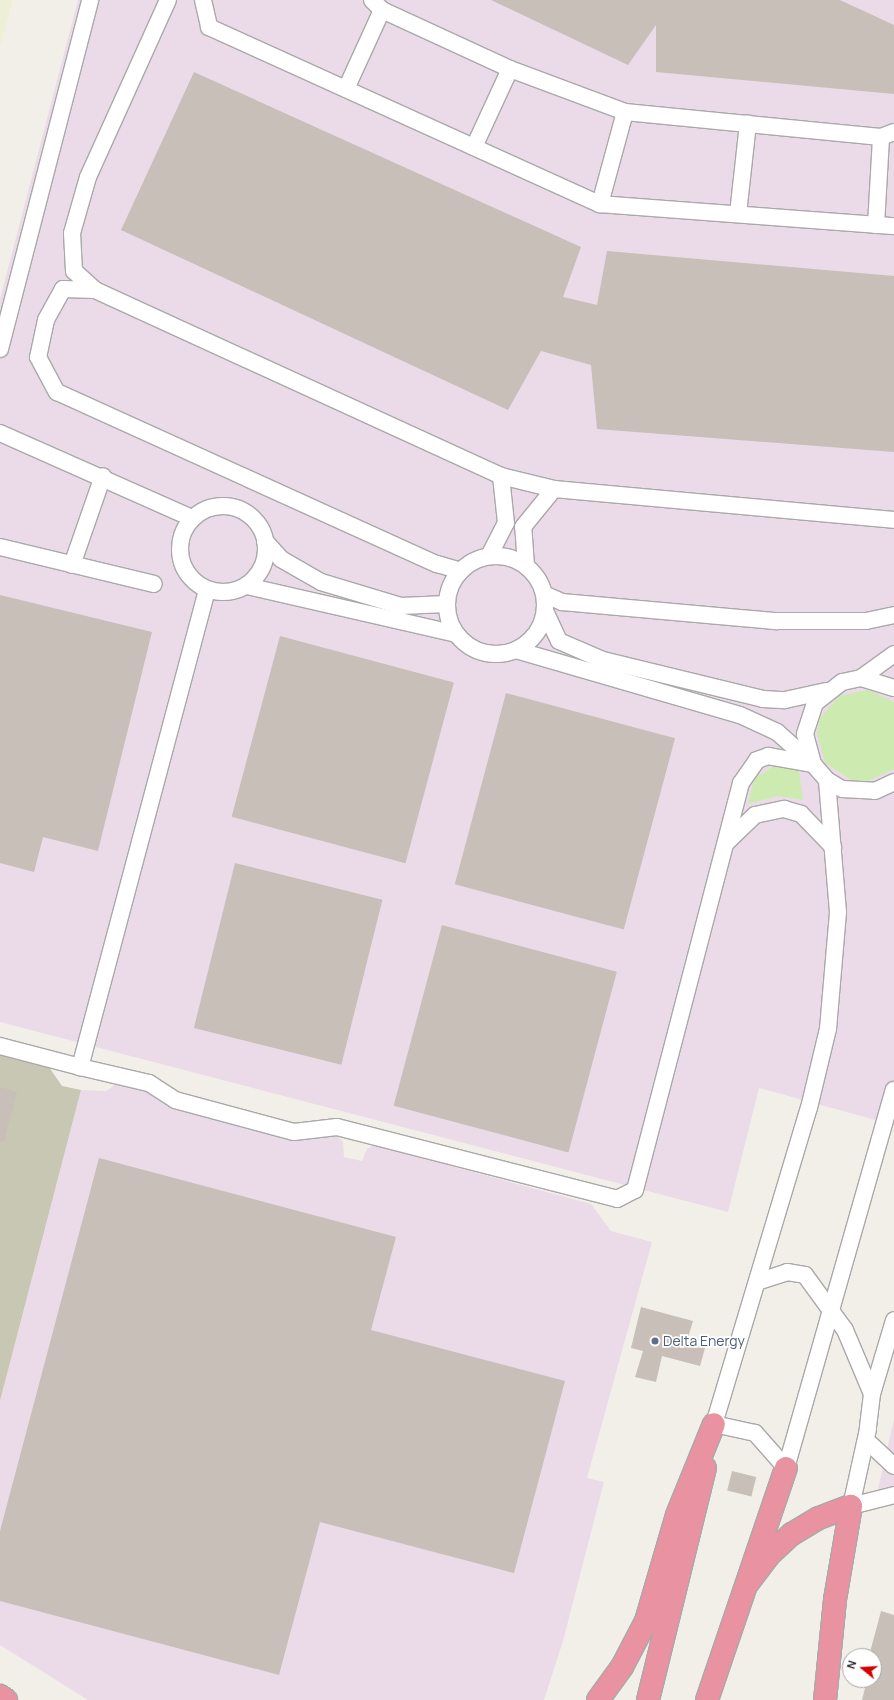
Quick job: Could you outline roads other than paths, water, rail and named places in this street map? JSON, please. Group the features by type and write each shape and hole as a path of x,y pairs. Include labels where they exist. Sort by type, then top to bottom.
{"highway":[{"path":"598,1700 622,1667 646,1621 680,1505 714,1424"},
{"path":"648,1700 697,1509 714,1424"},
{"path":"707,1700 786,1468"},
{"path":"748,1583 768,1556 792,1534 819,1518 851,1506"},
{"path":"825,1700 835,1600 851,1506"},
{"path":"0,1696 6,1700"}],"lane":[{"path":"0,349 90,0"},
{"path":"168,0 88,177 72,233 74,271 95,290 501,476 554,489 894,520"},
{"path":"203,0 209,27 600,204 894,226"},
{"path":"346,89 377,5 510,69 625,112 748,124 888,135 876,225"},
{"path":"474,147 510,69"},
{"path":"600,204 625,112"},
{"path":"738,214 748,124"},
{"path":"95,290 63,289 46,320 38,357 57,392 437,564 461,571"},
{"path":"0,433 103,476 192,518"},
{"path":"72,565 103,476"},
{"path":"489,556 506,523 501,476"},
{"path":"554,489 523,527 526,566 544,594 545,611 559,640 603,660 763,700 785,700 826,692 842,682 861,678 894,654"},
{"path":"447,604 401,606 321,582 281,559 265,541 249,515 235,508 212,508 192,518 182,533 179,550 182,567 192,581 207,590 227,592 247,586 457,634"},
{"path":"247,586 263,566 265,541"},
{"path":"0,547 154,584"},
{"path":"526,566 509,558 489,556 461,571 449,592 447,604 457,634 469,646 484,652 500,654 516,650 533,636 545,611"},
{"path":"80,1067 207,590"},
{"path":"544,594 562,602 777,621 866,621 894,615"},
{"path":"516,650 740,714 777,732 813,764 827,780 858,792 875,791 894,782"},
{"path":"861,678 894,688"},
{"path":"813,764 807,750 808,718 826,692"},
{"path":"0,1046 149,1083 175,1100 294,1132 337,1127 617,1199 635,1190 737,792 757,760 782,756 813,764"},
{"path":"786,1468 755,1433 714,1424 809,1108 828,1029 838,935 833,847 827,780"},
{"path":"724,847 742,824 755,815 784,809 801,814 833,847"},
{"path":"786,1468 894,1090"},
{"path":"757,1282 784,1272 800,1273 814,1283 852,1342 872,1394"},
{"path":"894,1320 872,1394 866,1440 851,1506 894,1495"},
{"path":"866,1440 894,1466"}],"place":[{"name":"Delta Energy","path":"655,1341"}]}
